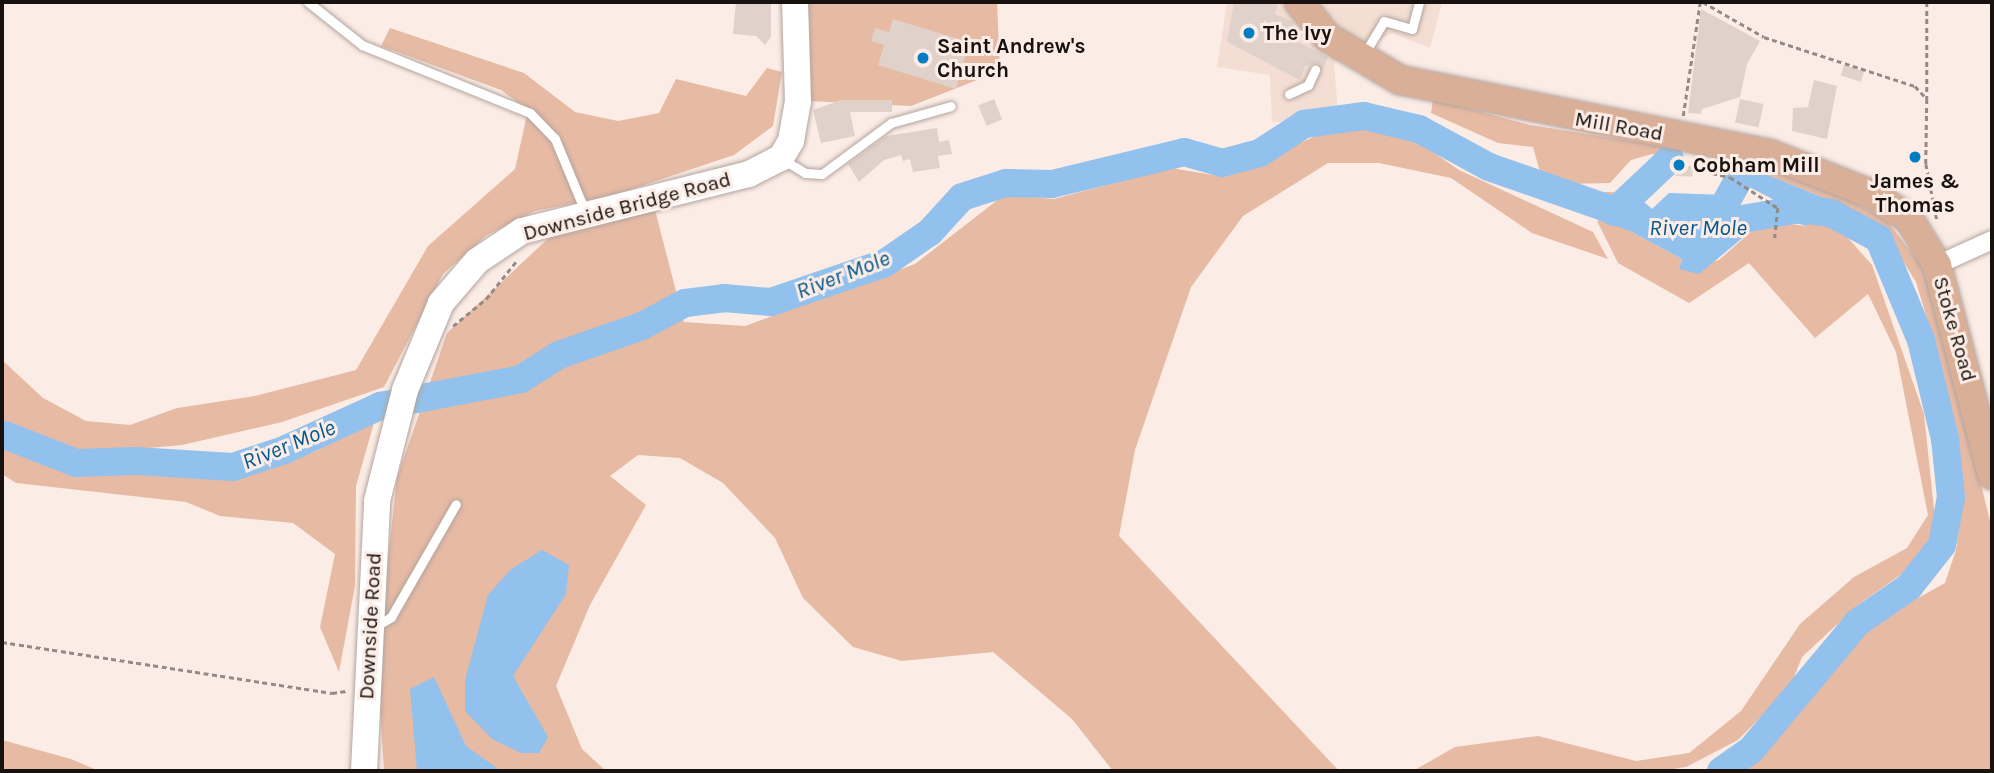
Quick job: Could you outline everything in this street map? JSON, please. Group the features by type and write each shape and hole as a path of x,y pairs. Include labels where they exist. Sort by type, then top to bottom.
{"main road":[{"path":"1299,2 1327,45 1400,80 1431,84"},
{"path":"1317,2 1336,22 1369,46 1431,84"},
{"name":"Mill Road","path":"1431,84 1479,99 1679,127 1770,154 1873,195 1909,219 1944,262"},
{"name":"Stoke Road","path":"1944,262 1992,475"}],"street":[{"path":"781,158 791,141 798,102 795,2"},
{"name":"Downside Bridge Road","path":"380,482 405,390 430,327 454,285 489,251 522,231 585,213 750,174 781,158"},
{"path":"1944,262 1992,240"},
{"name":"Downside Road","path":"364,771 380,482"}],"lane":[{"path":"308,2 362,45 530,113 555,139 585,213"},
{"path":"1369,46 1384,21 1412,29 1419,2"},
{"path":"1289,94 1307,85 1315,70"},
{"path":"781,158 804,173 822,174 891,123 951,106"},
{"path":"370,630 391,617 456,504"}],"path":[{"path":"1679,127 1701,2 1764,37 1906,81 1927,99"},
{"path":"1927,2 1926,154 1931,202 1944,262"},
{"path":"1714,155 1712,173 1730,177 1778,208 1775,238"},
{"path":"430,327 447,328 464,321 520,257"},
{"path":"2,642 332,693 367,689"}],"shaded area":[{"path":"804,2 997,2 1000,71 911,106 808,101"},
{"path":"1227,2 1442,2 1430,48 1392,33 1334,63 1338,114 1272,122 1270,75 1217,67"},
{"path":"390,28 524,73 575,112 618,121 659,113 676,79 746,96 767,68 782,72 773,126 734,155 611,196 535,211 487,235 443,274 384,387 282,422 182,445 72,455 26,440 2,426 2,360 43,398 86,421 130,425 177,408 255,396 356,370 428,246 515,169 528,110 501,90 381,46"},
{"path":"1433,99 1530,125 1668,147 1667,156 1652,154 1631,160 1610,183 1565,184 1554,189 1544,186 1533,147 1498,143 1431,113"},
{"path":"1331,129 1374,130 1414,139 1459,170 1593,232 1608,259 1532,233 1451,178 1379,163 1328,163 1243,216 1191,287 1135,450 1119,536 1339,771 1113,771 1072,719 993,652 902,661 853,647 803,598 775,538 723,483 680,458 638,455 610,476 646,505 590,605 556,686 582,749 606,771 384,771 377,659 397,478 447,333 553,234 655,210 684,322 745,326 915,264 1004,195 1054,199 1171,168 1225,177"},
{"path":"1743,165 1756,165 1838,193 1887,221 1921,265 1940,317 1992,529 1992,771 1747,771 1875,622 1945,583 1956,550 1964,492 1944,376 1916,282 1893,245 1877,228 1824,198"},
{"path":"1594,192 1628,194 1609,215 1574,204 1573,199"},
{"path":"1813,216 1848,238 1872,265 1924,414 1936,528 1909,569 1859,604 1802,657 1790,687 1738,740 1686,767 1661,771 1413,771 1455,747 1538,736 1636,761 1689,753 1741,711 1800,624 1854,577 1907,548 1928,515 1896,352 1868,294 1815,338 1749,263 1689,303 1618,263 1597,221 1606,218 1682,259 1679,269 1719,260 1763,221 1807,226"},
{"path":"376,416 356,486 355,586 339,672 320,627 335,554 293,523 220,516 186,502 16,483 2,474 2,441 72,473 129,469 241,476 316,451"},
{"path":"2,740 71,759 99,771 2,771"}],"water":[{"name":"River Mole","path":"1743,165 1824,198 1807,226 1777,218 1782,204 1730,177"},
{"name":"River Mole","path":"1625,185 1652,209 1669,193 1726,195 1733,198 1741,212 1760,213 1763,221 1699,274 1679,269 1682,259 1606,218"},
{"path":"542,550 569,565 566,594 513,676 548,737 539,753 521,753 492,739 465,711 465,680 488,595 510,570"},
{"path":"434,677 466,746 501,771 417,771 410,689"}],"building":[{"path":"736,2 771,2 771,37 765,45 756,36 733,34"},
{"path":"1234,2 1278,2 1275,14 1294,22 1288,37 1328,57 1322,70 1317,63 1305,66 1300,80 1227,42"},
{"path":"1701,9 1760,41 1747,64 1740,97 1702,109 1701,114 1688,113"},
{"name":"Saint Andrew's Church","path":"893,19 962,40 960,47 967,50 956,89 878,65 884,45 871,41 875,28 889,32"},
{"path":"1844,65 1864,71 1861,82 1841,76"},
{"path":"1814,80 1837,86 1827,139 1792,131 1793,108 1808,107"},
{"path":"994,99 1002,119 986,126 978,105"},
{"path":"1740,99 1763,104 1758,127 1735,122"},
{"path":"841,100 892,100 892,112 850,112 855,136 821,143 813,110"},
{"path":"937,128 939,142 949,140 952,154 938,156 940,168 913,172 910,159 903,161 901,155 884,160 859,182 848,164 886,136"},
{"name":"Cobham Mill","path":"1676,165 1693,166 1692,177 1675,176"}],"waterway":[{"name":"River Mole","path":"2,434 76,463 136,461 233,467 284,450 380,406 521,379 559,355 642,326 685,303 724,298 771,302 885,263 930,232 962,197 1006,183 1052,184 1184,152 1222,163 1260,153 1304,124 1364,116 1419,129 1489,167 1647,222"},
{"path":"1614,212 1670,159"},
{"name":"River Mole","path":"1705,226 1725,204 1740,177"},
{"name":"River Mole","path":"1721,771 1751,750 1858,622 1909,587 1942,545 1951,497 1945,439 1921,340 1879,239 1831,213 1800,209 1725,222"}],"place":[{"name":"The Ivy","path":"1249,33"},
{"name":"Saint Andrew's Church","path":"923,58"},
{"name":"James & Thomas","path":"1915,157"},
{"name":"Cobham Mill","path":"1679,165"}]}
